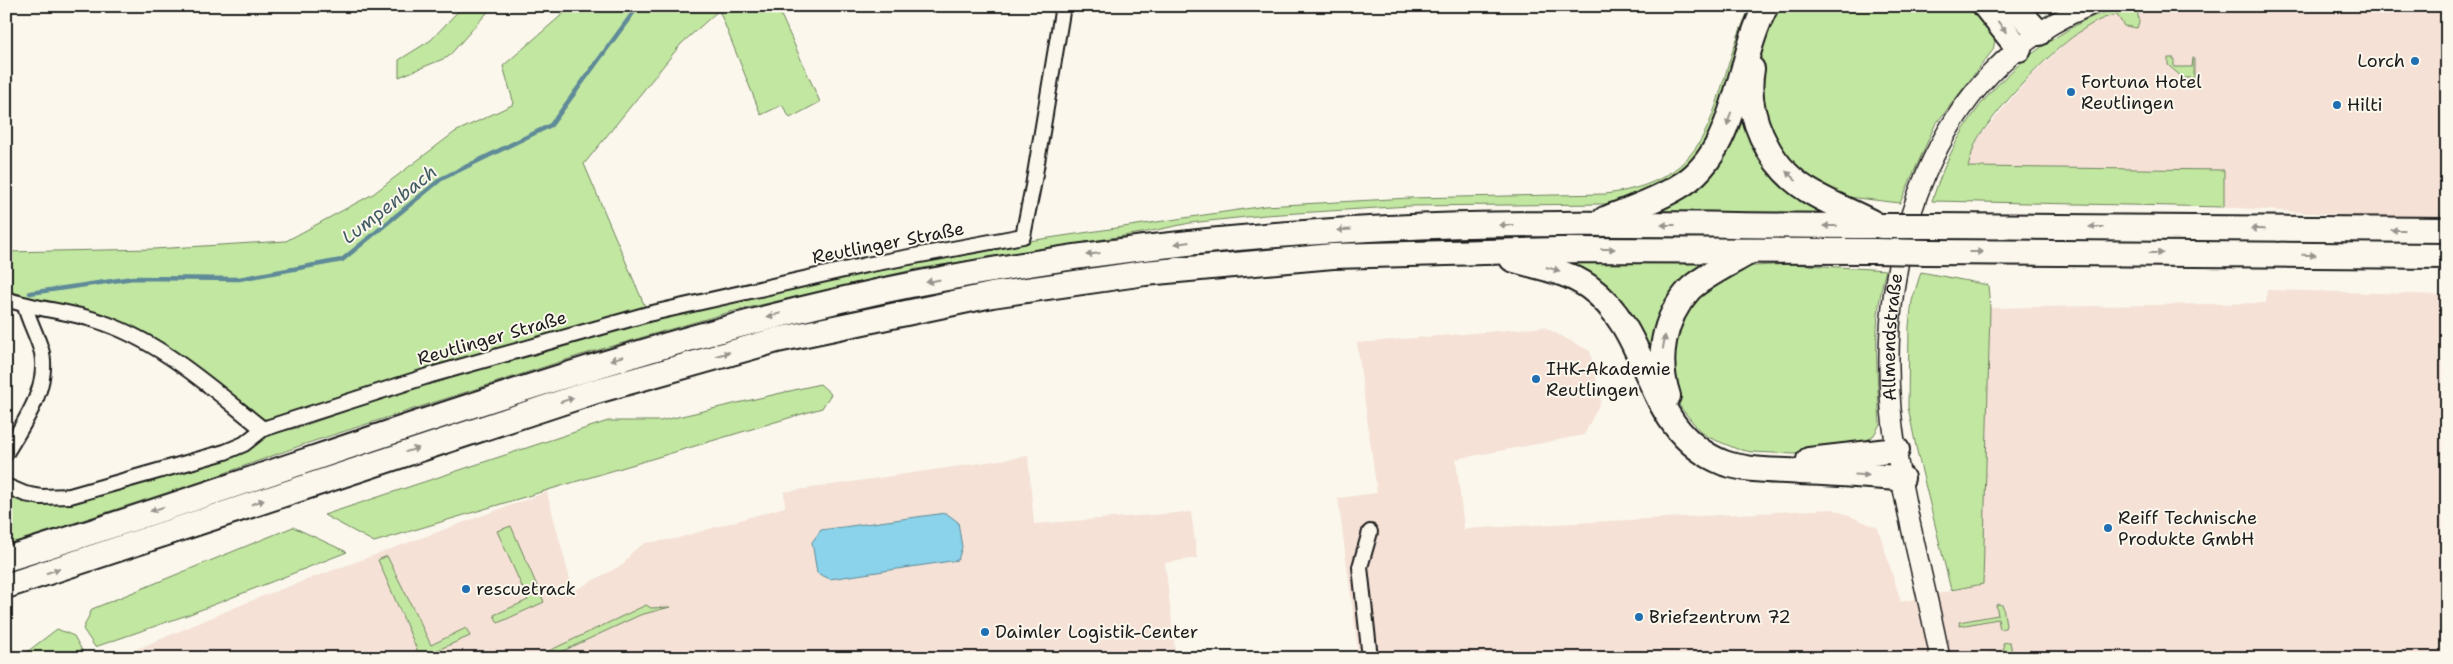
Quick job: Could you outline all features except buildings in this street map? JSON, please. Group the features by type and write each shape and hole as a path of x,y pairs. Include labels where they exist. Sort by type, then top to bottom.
{"highway":[{"path":"1590,224 1650,201 1680,186 1700,168 1718,146 1727,124 1755,27 1766,6"},
{"path":"1776,6 1762,30 1750,77 1750,101 1767,148 1786,171 1805,189 1880,226"},
{"path":"1985,6 2018,49"},
{"path":"2014,6 2039,33"},
{"path":"6,559 584,368 733,326 910,285 1086,255 1241,238 1406,227 1590,224 2447,230"},
{"path":"1489,251 1524,263 1567,274 1600,296 1624,323 1671,422 1700,451 1725,463 1752,469 1902,478"},
{"path":"6,586 593,392 733,352 818,330 992,295 1145,274 1333,256 1489,251 1874,251 2447,256"},
{"path":"1751,251 1689,289 1674,311 1664,334 1661,359 1662,377 1674,410 1684,424 1694,434 1716,449 1750,459 1767,461 1823,460 1897,450"}],"street":[{"name":"Reutlinger Straße","path":"6,486 25,494 70,496 225,452 244,444 263,429 431,375 648,314 866,265 1023,236 1063,6"},
{"name":"Allmendstraße","path":"1940,658 1902,478 1889,382 1890,328 1897,274 1914,207 1929,163 1945,132 1964,104 1988,77 2018,49 2065,16 2089,6"},
{"path":"6,299 25,306 65,311 96,320 143,339 172,357 263,429"},
{"path":"6,453 34,406 44,369 38,341 25,306"},
{"path":"1370,532 1360,567 1370,658"}],"shaded area":[{"path":"2126,6 2447,6 2447,217 2370,217 2224,207 2224,170 1967,167 1977,140 2028,79 2073,36 2104,16"},
{"path":"2267,290 2447,295 2447,658 1359,658 1338,498 1377,493 1357,343 1544,327 1590,351 1601,401 1584,435 1456,459 1464,529 1833,509 1878,528 1901,602 1983,584 1990,308 2266,303"},
{"path":"1028,456 1034,524 1191,512 1197,558 1165,563 1176,658 116,658 260,597 544,493 546,489 573,591 624,564 632,552 645,543 675,539 785,507 784,492"}],"green space":[{"path":"463,6 493,6 448,57 399,77 399,60 431,40"},
{"path":"572,6 777,6 820,102 790,118 782,105 761,115 719,10 681,44 584,164 646,309 428,368 284,419 261,419 72,307 6,310 6,252 154,249 286,241 373,194 455,132 514,104 503,66"},
{"path":"1751,6 1761,6 1720,121 1685,172 1636,199 1604,204 1409,206 1265,215 1190,223 1142,233 917,269 730,312 581,355 305,444 200,482 6,545 6,497 41,502 249,448 268,434 297,428 433,381 650,320 835,277 1022,242 1265,206 1409,198 1605,194 1645,185 1674,170 1694,151 1708,127 1737,38"},
{"path":"1780,6 1977,6 1996,36 1993,50 1935,125 1900,203 1831,195 1790,167 1761,122 1757,55"},
{"path":"2125,6 2137,7 2139,23 2137,28 2124,26 2117,15 2100,20 2061,46 2021,85 1989,123 1976,141 1968,167 2224,170 2224,207 1932,201 1956,142 1971,117 2009,73 2032,54 2085,20"},
{"path":"2168,58 2174,58 2174,67 2192,67 2194,58 2194,78 2183,78 2168,65"},
{"path":"1739,109 1749,125 1846,215 1637,212 1652,207"},
{"path":"1540,255 1721,255 1656,358"},
{"path":"1791,264 1886,270 1877,327 1880,424 1874,435 1860,445 1795,454 1752,452 1737,449 1708,437 1700,431 1681,408 1673,393 1670,334 1693,293 1736,267"},
{"path":"1921,272 1988,285 1990,308 1983,584 1951,590 1908,407 1909,326 1912,301"},
{"path":"820,384 831,394 822,408 374,542 324,515 608,421 660,421"},
{"path":"511,526 544,602 498,623 494,615 528,600 497,531"},
{"path":"293,527 347,552 190,614 95,647 83,629 92,609"},
{"path":"387,556 431,645 466,628 470,636 433,652 418,652 378,560"},
{"path":"2000,604 2003,606 2005,628 2000,629 1998,619 1960,626 1959,622 1998,615 1996,605"},
{"path":"646,605 651,608 670,607 640,615 548,658 534,658"},
{"path":"57,629 74,636 84,654 77,658 19,658"},
{"path":"2010,642 2013,658 1975,657 2004,651 2003,643"}],"water":[{"path":"946,513 958,522 962,547 958,560 830,579 817,573 812,542 821,530"}],"waterway":[{"name":"Lumpenbach","path":"30,293 133,278 239,279 342,260 441,179 551,125 638,6"}],"place":[{"name":"Lorch","path":"2415,61"},
{"name":"Fortuna Hotel Reutlingen","path":"2071,92"},
{"name":"Hilti","path":"2337,105"},
{"name":"IHK-Akademie Reutlingen","path":"1536,379"},
{"name":"Reiff Technische Produkte GmbH","path":"2108,528"},
{"name":"rescuetrack","path":"466,589"},
{"name":"Briefzentrum 72","path":"1639,617"},
{"name":"Daimler Logistik-Center","path":"985,632"}]}
